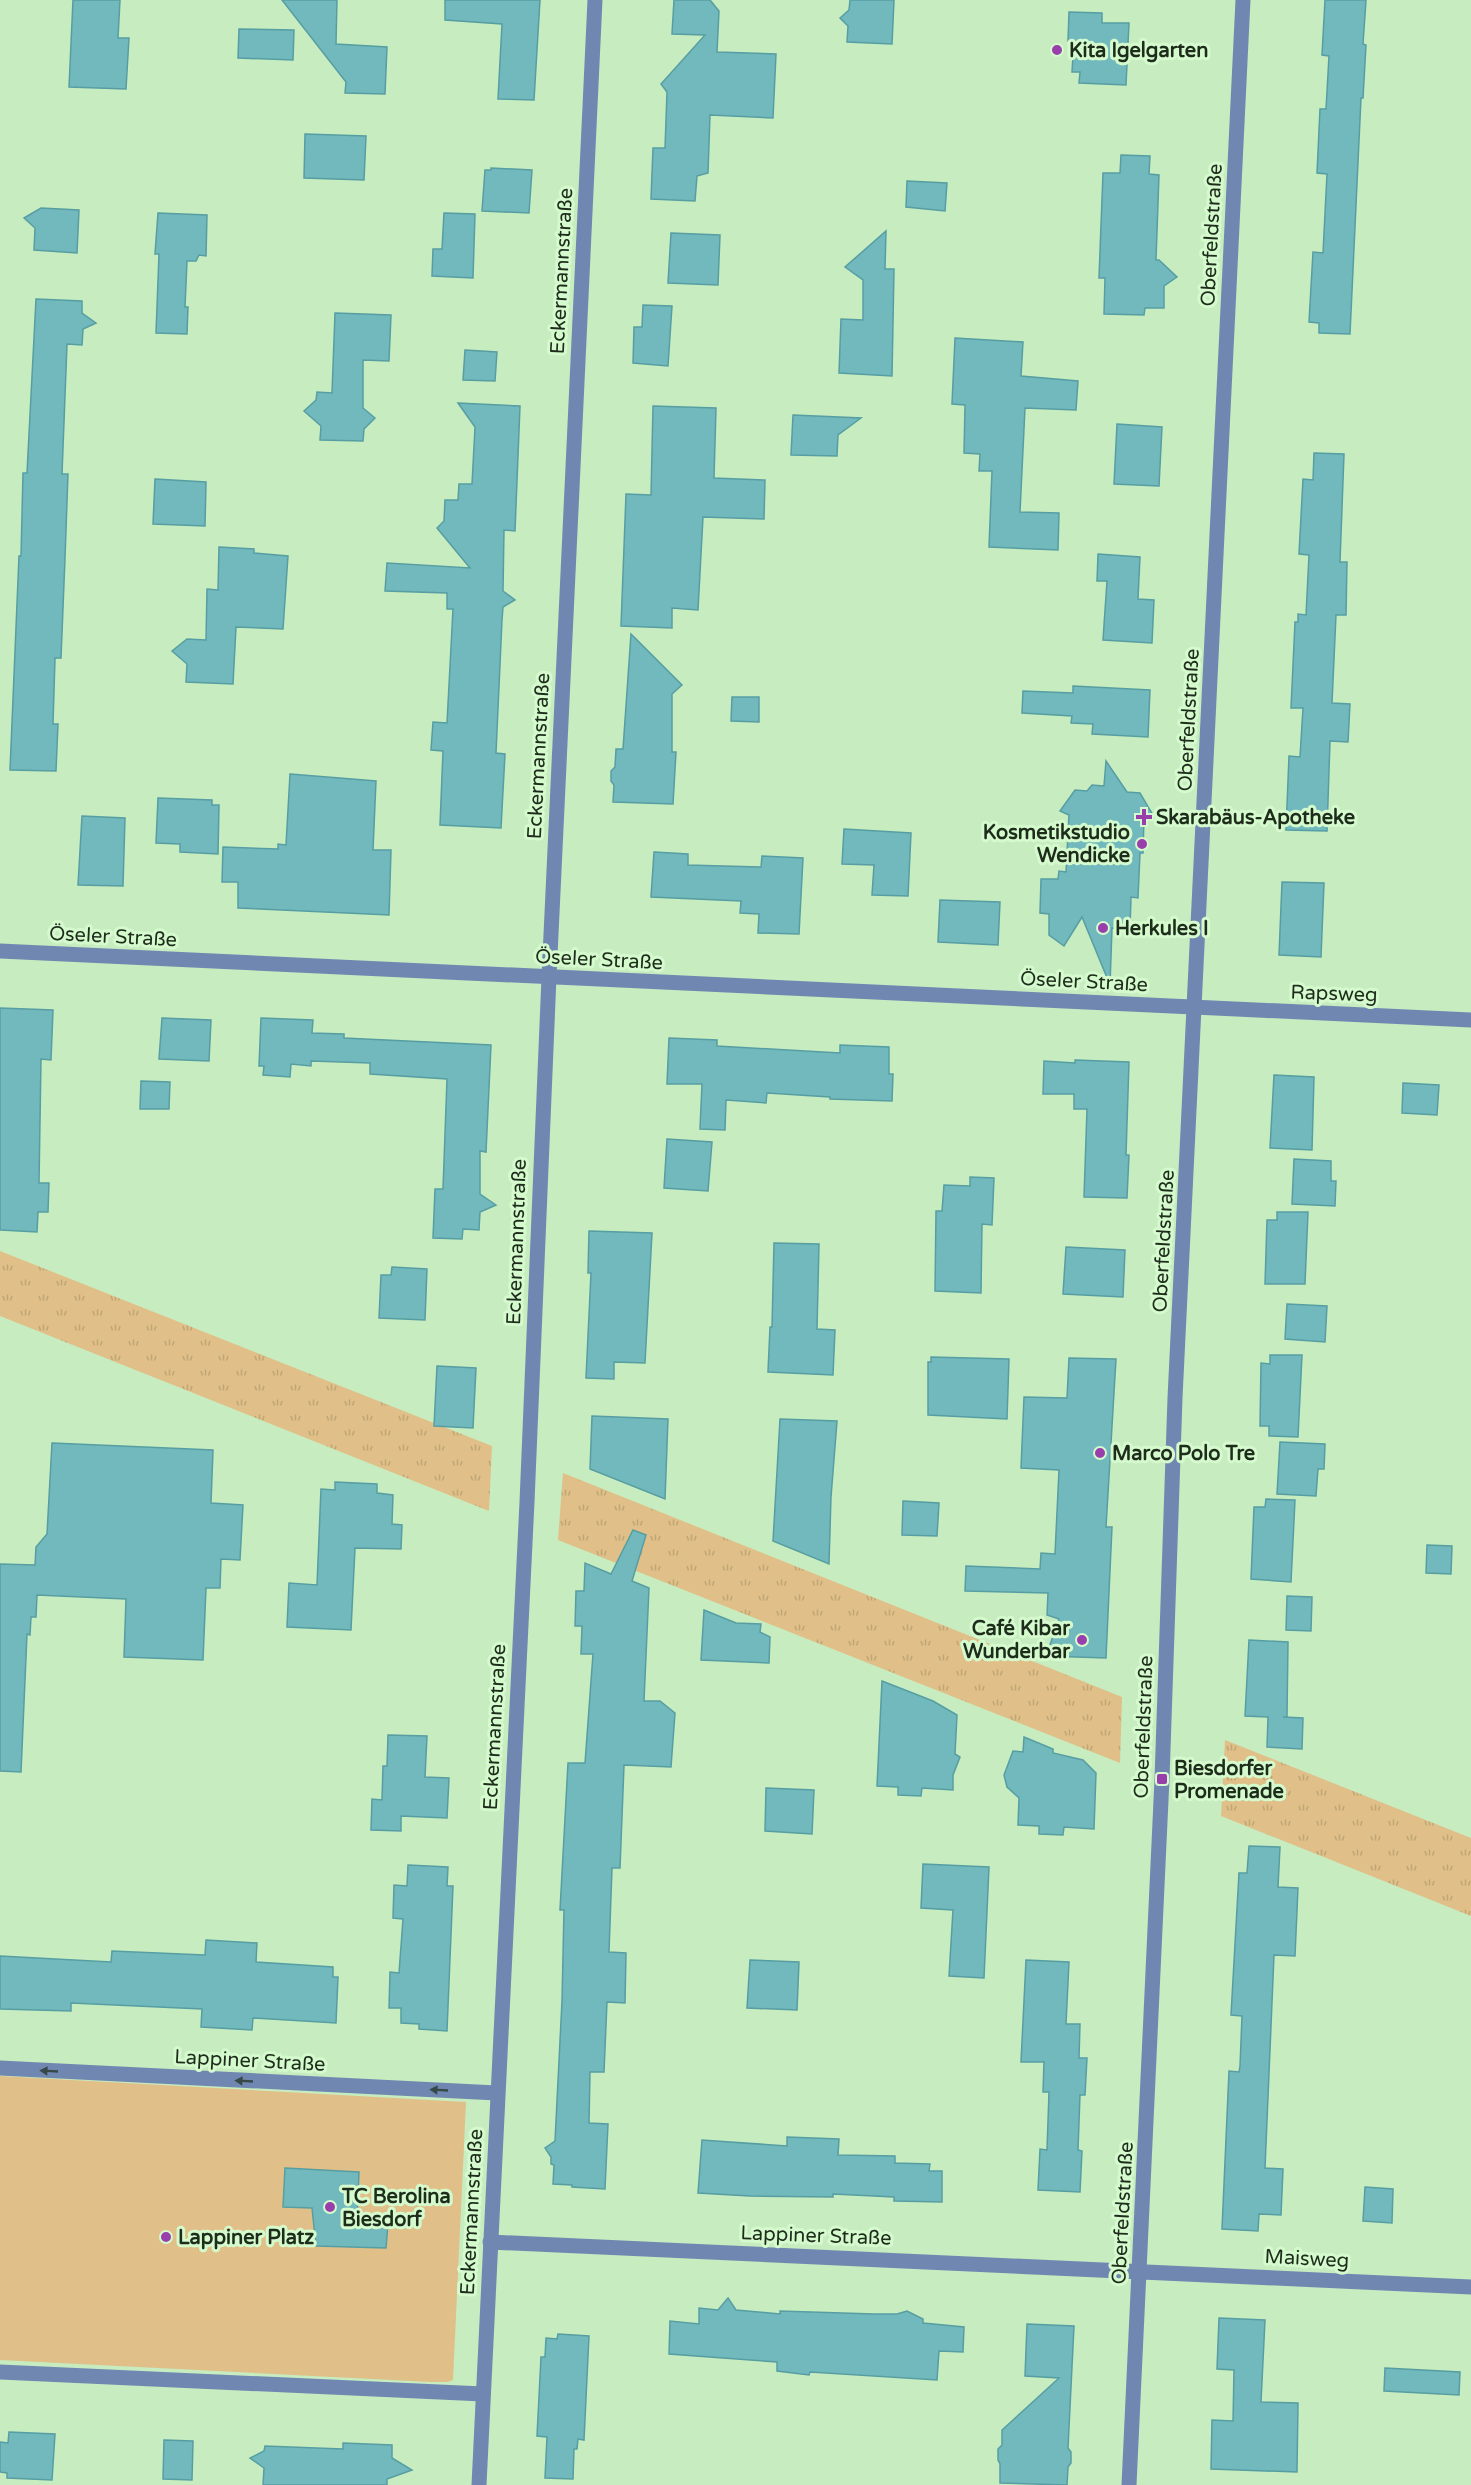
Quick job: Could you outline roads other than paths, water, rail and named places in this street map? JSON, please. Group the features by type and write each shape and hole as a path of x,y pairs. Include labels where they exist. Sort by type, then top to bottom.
{"street":[{"name":"Eckermannstraße","path":"479,2485 527,1502 595,0"},
{"name":"Oberfeldstraße","path":"1129,2485 1141,2271 1162,1779 1175,1398 1196,1008 1243,0"},
{"name":"Öseler Straße","path":"0,951 1196,1008"},
{"name":"Rapsweg","path":"1196,1008 1471,1020"},
{"name":"Lappiner Straße","path":"0,2068 497,2094"},
{"name":"Lappiner Straße","path":"490,2242 1141,2271"},
{"name":"Maisweg","path":"1141,2271 1471,2287"},
{"path":"0,2372 483,2394"}],"place":[{"name":"Kita Igelgarten","path":"1057,50"},
{"name":"Skarabäus-Apotheke","path":"1144,817"},
{"name":"Kosmetikstudio Wendicke","path":"1142,844"},
{"name":"Herkules I","path":"1103,928"},
{"name":"Marco Polo Tre","path":"1100,1453"},
{"name":"Café Kibar Wunderbar","path":"1082,1640"},
{"name":"Biesdorfer Promenade","path":"1162,1779"},
{"name":"TC Berolina Biesdorf","path":"330,2207"},
{"name":"Lappiner Platz","path":"166,2237"}]}
